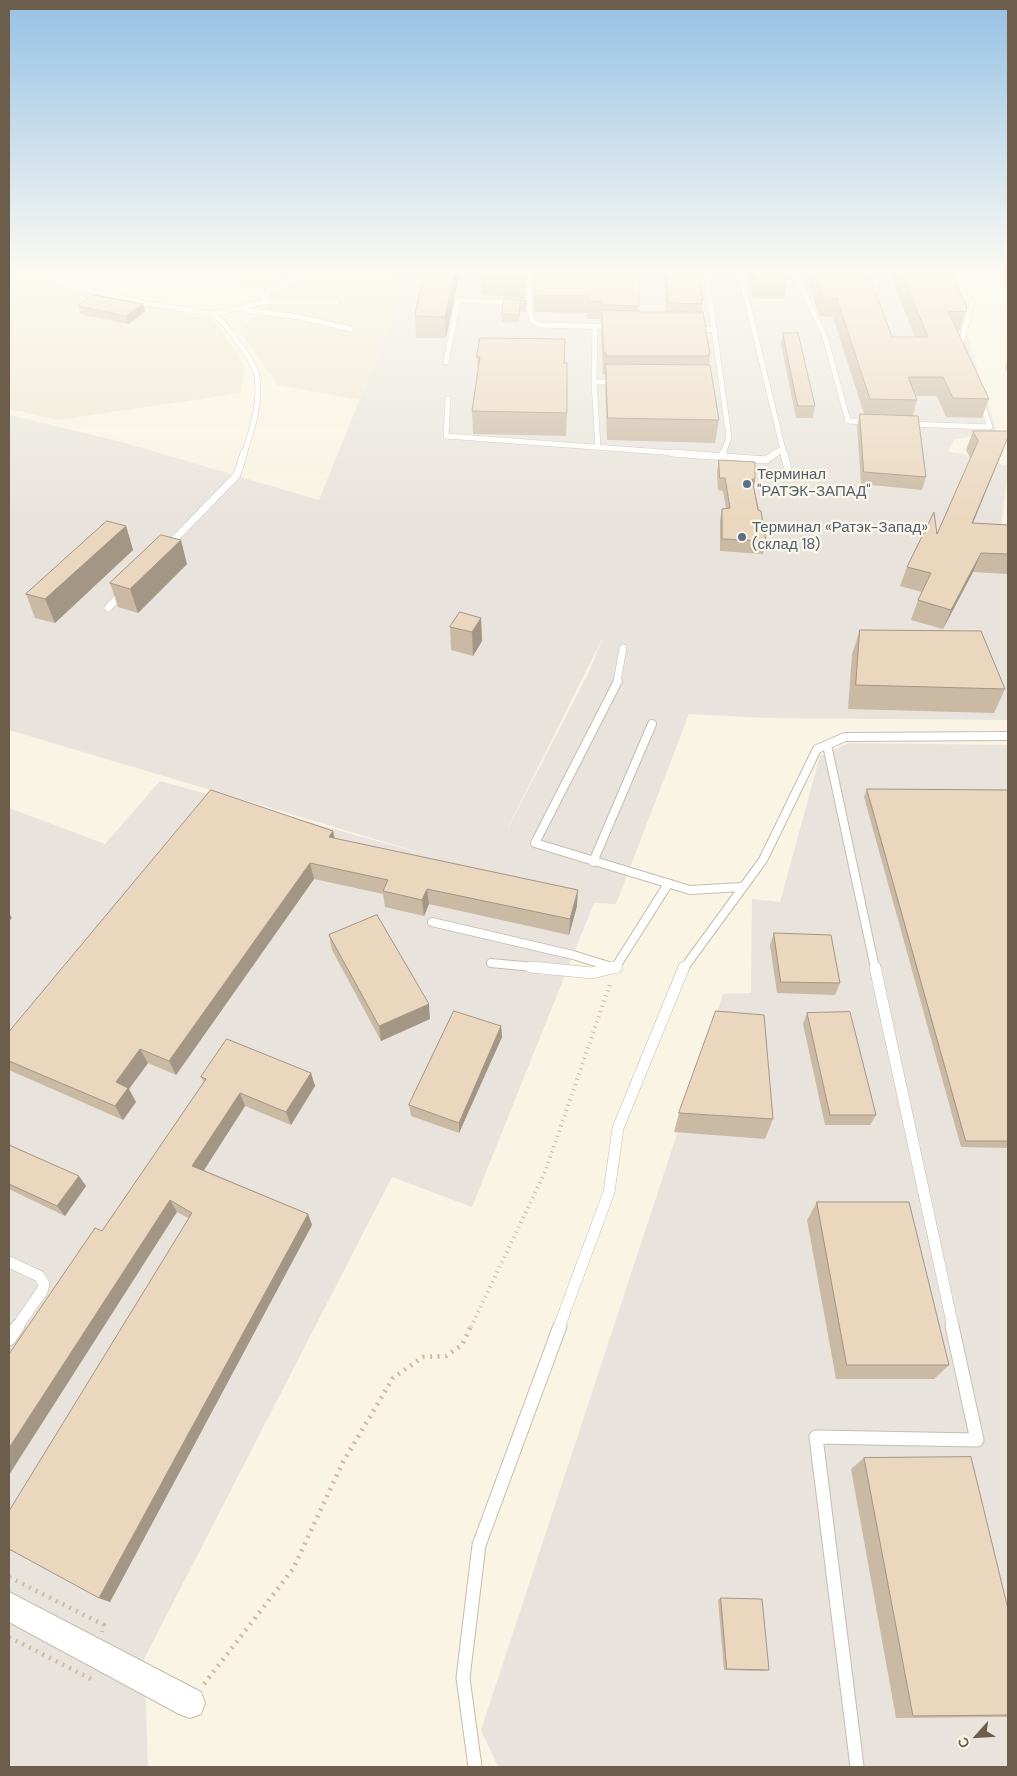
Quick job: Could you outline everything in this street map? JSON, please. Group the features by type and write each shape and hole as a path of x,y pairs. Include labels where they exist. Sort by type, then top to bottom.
{"street":[{"path":"9,1606 190,1703"}],"lane":[{"path":"162,552 237,475 252,430 257,403 257,376 247,355"},
{"path":"446,362 447,355"},
{"path":"594,355 594,382 598,447"},
{"path":"718,355 730,437 722,456"},
{"path":"760,355 790,478"},
{"path":"830,355 848,421 876,422"},
{"path":"965,355 968,362"},
{"path":"594,382 620,382"},
{"path":"712,383 722,384"},
{"path":"903,423 990,427 977,390"},
{"path":"448,399 446,436 766,460 782,449"},
{"path":"108,608 128,587"},
{"path":"623,648 619,679 535,843 593,862 697,891 742,887"},
{"path":"593,862 652,724"},
{"path":"476,1767 462,1678 479,1545 609,1192 618,1128 685,965 763,860 817,749 844,737 1008,736"},
{"path":"827,745 977,1440 816,1437 857,1767"},
{"path":"491,963 592,973 616,968 668,884"},
{"path":"432,922 573,955 616,968"},
{"path":"9,1262 39,1276 44,1284 42,1291 9,1339"}],"path":[{"path":"190,1703 293,1569 343,1462 393,1378 423,1358 446,1356 462,1344 545,1172 616,968"}],"shaded area":[{"path":"9,355 237,355 244,365 241,393 58,420 9,409"},
{"path":"256,355 377,355 359,400 278,385"},
{"path":"378,355 973,355 997,433 955,439 948,451 1008,466 1001,531 1008,545 1008,720 769,718 689,714 616,904 594,903 472,1207 392,1177 144,1659 148,1767 9,1767 9,808 105,844 160,781 442,859 9,730 9,415 122,442 319,500","holes":["603,637 589,672 508,827"]},
{"path":"849,743 1008,745 1008,1767 498,1767 481,1730 723,994 751,993 752,899 780,902 820,756"}],"building":[{"path":"477,355 564,355 564,363 567,363 567,413 472,411 480,357 477,357"},
{"path":"708,355 709,356 606,356"},
{"path":"787,355 803,355 815,406 798,406"},
{"path":"855,355 968,355 989,399 953,398 943,377 908,377 917,400 870,399"},
{"path":"606,364 710,365 719,420 608,418"},
{"path":"860,414 918,416 926,477 864,472"},
{"path":"973,431 1008,431 1008,437 972,523 1008,525 1008,554 981,553 951,610 918,600 931,573 907,567 934,512 937,534 978,441"},
{"path":"719,460 755,462 755,479 752,479 758,510 761,511 766,541 722,539 722,509 730,508 725,478 720,478"},
{"path":"107,521 126,526 45,599 26,594"},
{"path":"161,535 181,540 130,589 110,583"},
{"path":"460,612 481,618 472,632 450,627"},
{"path":"860,630 981,631 1005,689 856,685"},
{"path":"867,789 1008,790 1008,1141 966,1141"},
{"path":"211,790 333,831 329,837 578,890 570,919 427,889 422,900 383,891 388,880 310,863 169,1061 140,1049 116,1082 128,1088 115,1106 9,1061 9,1032"},
{"path":"377,915 429,1004 379,1026 329,935"},
{"path":"774,933 831,935 840,983 781,982"},
{"path":"454,1011 501,1026 459,1123 409,1105"},
{"path":"716,1011 764,1015 773,1119 679,1113"},
{"path":"850,1012 876,1115 830,1115 807,1013"},
{"path":"227,1039 311,1073 286,1112 240,1093 192,1166 308,1214 99,1598 9,1549 9,1511 192,1213 170,1200 9,1448 9,1354 95,1228 102,1231 206,1079 201,1077"},
{"path":"9,1145 79,1176 57,1206 9,1184"},
{"path":"817,1202 909,1202 949,1365 847,1365"},
{"path":"971,1457 1008,1609 1008,1715 913,1716 864,1458"},
{"path":"721,1598 762,1599 769,1670 727,1669"}],"place":[{"name":"Терминал \"РАТЭК-ЗАПАД\"","path":"747,484"},
{"name":"Терминал «Ратэк-Запад» (склад 18)","path":"742,537"}]}
